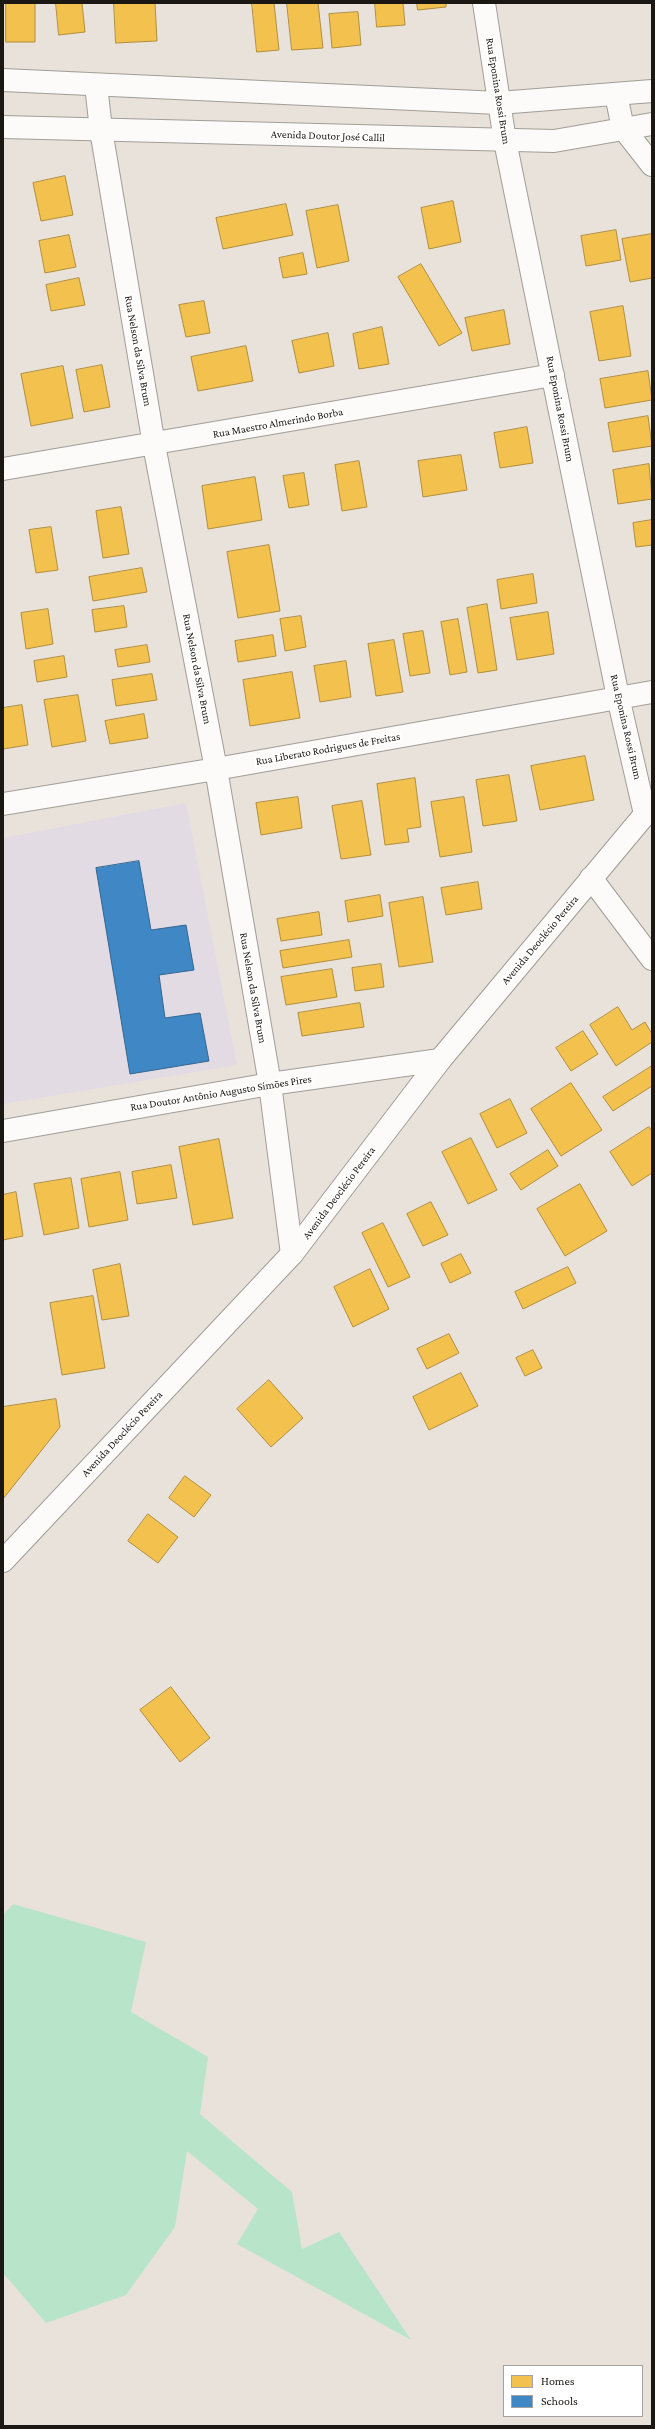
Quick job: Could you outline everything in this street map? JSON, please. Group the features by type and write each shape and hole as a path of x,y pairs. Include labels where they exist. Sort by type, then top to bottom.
{"street":[{"name":"Rua Eponina Rossi Brum","path":"484,3 505,141 618,698 649,810"},
{"path":"3,80 499,103 652,91"},
{"name":"Rua Nelson da Silva Brum","path":"96,85 100,130 154,445 216,769 270,1084 292,1254"},
{"path":"616,95 623,128 652,165"},
{"name":"Avenida Doutor José Callil","path":"3,127 505,141 554,141 652,124"},
{"name":"Rua Maestro Almerindo Borba","path":"3,470 553,375"},
{"name":"Rua Liberato Rodrigues de Freitas","path":"3,804 216,769 652,692"},
{"name":"Avenida Deoclécio Pereira","path":"3,1561 292,1254 440,1060 649,810"},
{"path":"591,878 652,959"},
{"name":"Rua Doutor Antônio Augusto Simões Pires","path":"3,1131 270,1084 440,1060"}],"shaded area":[{"path":"186,803 237,1065 3,1104 3,838"}],"green space":[{"path":"13,1904 146,1942 131,2012 208,2057 200,2114 292,2192 302,2249 339,2232 411,2340 237,2244 258,2209 187,2151 175,2227 126,2295 46,2323 3,2273 3,1915"}],"building: Homes":[{"path":"6,3 35,3 35,42 6,42"},
{"path":"56,3 82,3 85,32 59,35"},
{"path":"114,3 155,3 157,41 116,43"},
{"path":"252,3 274,3 279,50 257,52"},
{"path":"287,3 318,3 323,48 292,50"},
{"path":"375,3 403,3 405,25 377,27"},
{"path":"417,3 446,3 446,7 418,10"},
{"path":"358,12 361,45 332,48 329,14"},
{"path":"65,176 73,215 41,221 33,183"},
{"path":"453,201 461,242 429,249 421,208"},
{"path":"286,204 293,235 223,249 216,218"},
{"path":"338,205 349,261 317,268 306,211"},
{"path":"616,230 621,260 586,266 581,236"},
{"path":"652,234 652,278 630,282 622,239"},
{"path":"69,235 76,267 45,273 39,241"},
{"path":"303,253 307,274 283,278 279,258"},
{"path":"421,264 462,333 439,346 398,277"},
{"path":"79,278 85,305 51,311 46,285"},
{"path":"204,301 210,333 186,337 179,305"},
{"path":"623,306 631,356 599,361 590,312"},
{"path":"504,310 510,344 472,351 465,318"},
{"path":"382,327 389,364 359,369 353,334"},
{"path":"328,333 334,366 299,373 292,341"},
{"path":"246,346 253,381 198,391 191,357"},
{"path":"102,365 110,407 84,412 76,370"},
{"path":"63,366 73,418 31,426 21,374"},
{"path":"648,371 652,400 605,408 600,379"},
{"path":"648,416 652,446 613,452 608,423"},
{"path":"527,427 533,463 500,468 494,433"},
{"path":"461,455 467,490 423,497 418,461"},
{"path":"359,461 367,507 342,511 335,465"},
{"path":"649,464 652,499 618,504 613,470"},
{"path":"304,473 309,505 289,508 283,476"},
{"path":"255,477 262,520 208,529 202,486"},
{"path":"121,507 129,554 103,558 96,511"},
{"path":"652,520 652,545 636,547 633,523"},
{"path":"51,527 58,570 36,573 29,530"},
{"path":"269,545 280,611 238,618 227,552"},
{"path":"142,568 147,592 93,601 89,577"},
{"path":"533,574 537,603 501,609 497,580"},
{"path":"487,604 497,670 478,673 467,608"},
{"path":"124,606 127,627 95,632 92,610"},
{"path":"48,609 53,644 26,649 21,613"},
{"path":"548,612 554,654 517,660 510,618"},
{"path":"301,616 306,647 285,651 280,619"},
{"path":"458,619 467,672 450,675 441,622"},
{"path":"423,631 430,673 410,676 403,634"},
{"path":"273,635 276,656 238,662 235,641"},
{"path":"394,640 403,692 376,696 368,644"},
{"path":"147,645 150,662 118,667 115,650"},
{"path":"64,656 67,677 37,682 34,661"},
{"path":"346,661 351,697 320,702 314,666"},
{"path":"292,672 300,718 250,726 243,680"},
{"path":"152,674 157,700 116,706 112,680"},
{"path":"78,695 86,741 52,747 44,700"},
{"path":"22,705 28,745 3,749 3,708"},
{"path":"144,714 148,738 110,744 105,721"},
{"path":"585,756 594,800 540,810 531,766"},
{"path":"509,775 517,821 483,826 476,780"},
{"path":"415,778 421,827 407,829 409,842 385,845 377,784"},
{"path":"298,797 302,828 261,835 256,803"},
{"path":"464,797 472,852 440,857 431,802"},
{"path":"362,801 371,855 341,859 332,806"},
{"path":"478,882 482,909 446,915 441,888"},
{"path":"380,895 383,916 348,922 345,901"},
{"path":"423,897 433,962 399,967 389,903"},
{"path":"319,912 322,935 281,941 277,919"},
{"path":"349,940 352,957 283,968 280,951"},
{"path":"381,964 384,987 355,991 352,968"},
{"path":"332,969 337,997 286,1005 281,977"},
{"path":"360,1003 364,1027 302,1036 298,1013"},
{"path":"618,1007 632,1030 645,1022 652,1034 652,1042 616,1066 590,1025"},
{"path":"583,1031 598,1054 571,1071 556,1048"},
{"path":"652,1066 652,1086 613,1111 603,1097"},
{"path":"571,1083 602,1130 561,1156 531,1109"},
{"path":"510,1099 527,1133 497,1148 480,1114"},
{"path":"649,1127 652,1131 652,1173 632,1186 610,1152"},
{"path":"471,1138 497,1190 468,1204 442,1152"},
{"path":"219,1139 233,1218 193,1225 179,1147"},
{"path":"548,1150 558,1166 521,1190 510,1174"},
{"path":"171,1165 177,1198 137,1204 132,1172"},
{"path":"120,1172 128,1220 89,1227 81,1179"},
{"path":"71,1178 79,1228 44,1235 34,1184"},
{"path":"580,1184 607,1231 565,1256 537,1209"},
{"path":"16,1192 23,1236 3,1240 3,1195"},
{"path":"431,1202 448,1235 423,1246 407,1214"},
{"path":"383,1223 410,1277 388,1287 362,1233"},
{"path":"461,1254 471,1273 450,1283 441,1264"},
{"path":"120,1264 129,1316 102,1320 93,1270"},
{"path":"568,1267 576,1283 523,1309 515,1292"},
{"path":"370,1269 389,1309 353,1327 334,1287"},
{"path":"93,1296 105,1368 62,1375 50,1303"},
{"path":"449,1334 459,1353 427,1369 417,1349"},
{"path":"533,1350 542,1368 525,1376 516,1358"},
{"path":"461,1373 478,1406 429,1430 413,1397"},
{"path":"269,1380 303,1418 271,1447 237,1409"},
{"path":"56,1399 60,1427 3,1499 3,1407"},
{"path":"185,1476 211,1495 194,1517 169,1498"},
{"path":"148,1514 178,1537 158,1563 128,1541"},
{"path":"171,1687 210,1738 180,1762 140,1710"}],"building: Schools":[{"path":"139,861 151,930 186,925 194,970 159,975 165,1018 200,1013 209,1061 130,1074 96,868"}]}
